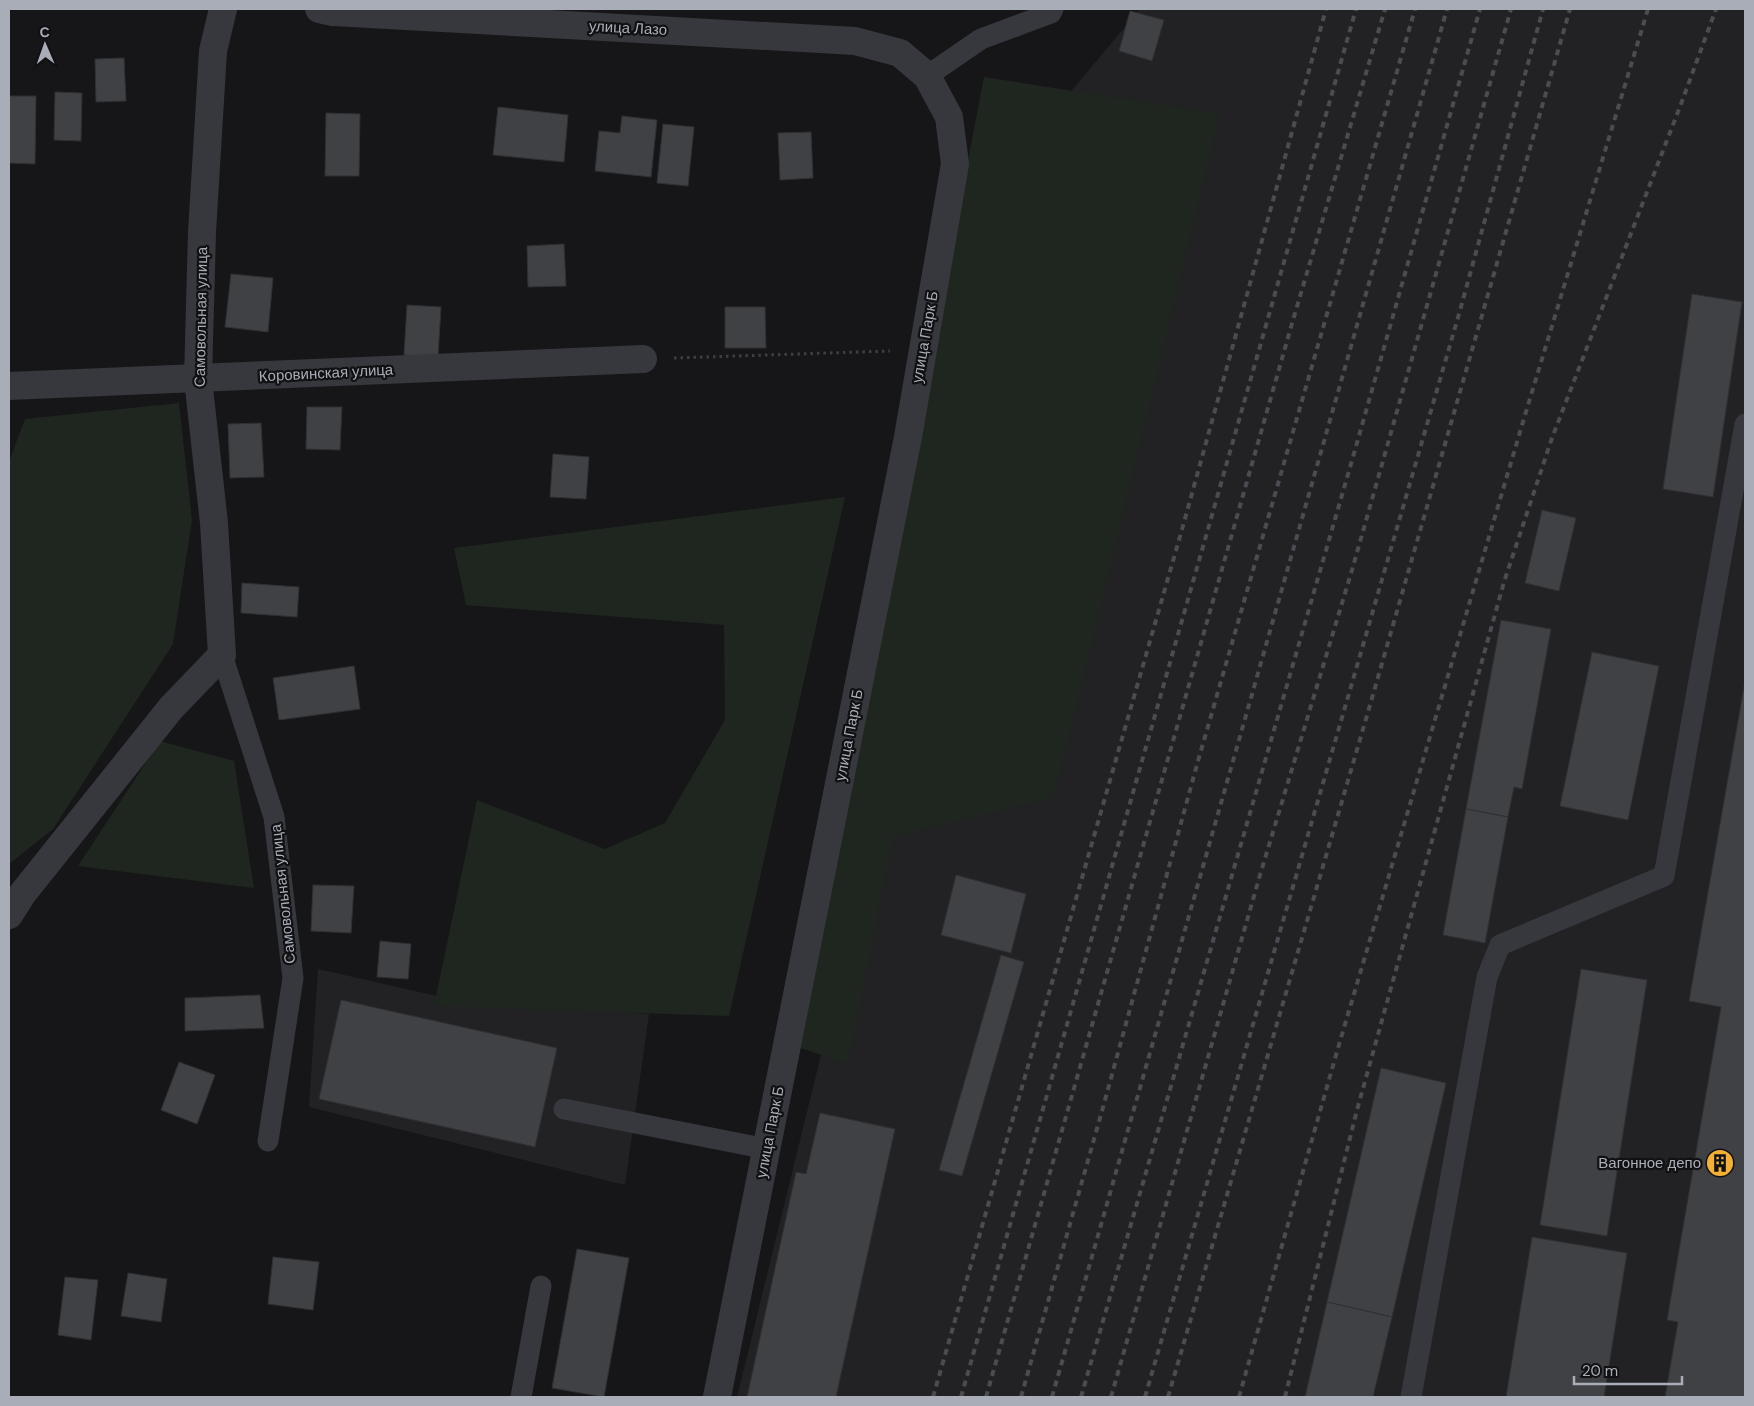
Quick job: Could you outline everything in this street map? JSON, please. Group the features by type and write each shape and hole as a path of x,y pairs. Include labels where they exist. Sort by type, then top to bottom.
{"street":[{"name":"Самовольная улица","path":"222,655 214,523 198,379 202,232 213,50 223,9"},
{"name":"улица Лазо","path":"319,9 333,12 855,41 900,53 927,76"},
{"name":"улица Парк Б","path":"717,1397 908,437 955,164 949,117 927,76"},
{"name":"Коровинская улица","path":"9,386 643,359"},
{"path":"9,915 23,893 165,716 222,655"}],"lane":[{"path":"927,76 981,39 1051,13 1053,9"},
{"path":"1411,1397 1487,977 1500,945 1664,876 1745,424"},
{"name":"Самовольная улица","path":"222,655 274,817 293,978 268,1140"},
{"path":"564,1109 767,1149"},
{"path":"521,1397 541,1286"}],"path":[{"path":"643,359 923,350"}],"shaded area":[{"path":"1140,9 1745,9 1745,1397 737,1397 1052,114"},
{"path":"984,77 1220,114 1054,798 893,836 848,1063 797,1047"},
{"path":"179,403 192,520 173,644 53,829 9,864 9,462 25,419"},
{"path":"845,497 729,1016 434,1006 477,800 605,849 665,823 725,720 724,625 466,605 454,548"},
{"path":"160,741 234,761 254,888 78,866"},
{"path":"318,969 437,996 649,1014 625,1185 309,1107"}],"building":[{"path":"1130,11 1164,20 1152,61 1119,51"},
{"path":"124,58 126,101 96,102 95,59"},
{"path":"55,92 82,93 81,141 54,140"},
{"path":"9,96 36,96 35,164 9,163"},
{"path":"498,107 568,115 564,162 493,155"},
{"path":"326,113 360,114 359,176 325,176"},
{"path":"622,116 657,120 651,177 595,171 599,131 620,133"},
{"path":"663,124 694,127 688,186 657,183"},
{"path":"811,132 813,178 780,180 778,133"},
{"path":"564,244 566,286 528,287 527,246"},
{"path":"231,274 273,278 268,332 225,327"},
{"path":"1692,294 1742,302 1713,497 1663,489"},
{"path":"407,305 441,307 438,357 404,355"},
{"path":"725,307 765,307 766,348 725,348"},
{"path":"307,407 342,407 340,450 306,449"},
{"path":"261,423 264,477 230,478 228,424"},
{"path":"553,454 589,457 586,499 550,497"},
{"path":"1542,510 1576,518 1559,591 1525,583"},
{"path":"242,583 299,587 297,617 241,613"},
{"path":"1501,620 1551,629 1522,789 1514,787 1508,817 1466,809"},
{"path":"1592,652 1659,666 1628,820 1560,806"},
{"path":"354,666 360,709 279,720 273,678"},
{"name":"Вагонное депо","path":"1745,681 1745,1397 1665,1397 1678,1322 1667,1320 1721,1007 1689,1001"},
{"path":"1466,809 1508,817 1485,943 1443,935"},
{"path":"956,875 1026,894 1011,953 941,935"},
{"path":"313,885 354,886 351,933 311,931"},
{"path":"380,941 411,944 408,979 377,977"},
{"path":"1001,955 1024,962 962,1176 939,1170"},
{"path":"1581,969 1647,980 1607,1236 1540,1225"},
{"path":"260,995 264,1028 185,1031 185,998"},
{"path":"341,1000 557,1048 535,1147 319,1099"},
{"path":"179,1062 215,1075 197,1124 161,1110"},
{"path":"1381,1068 1446,1083 1392,1317 1327,1302"},
{"path":"820,1113 895,1129 836,1397 747,1397 796,1172 806,1174"},
{"path":"1532,1237 1627,1253 1604,1397 1506,1397"},
{"path":"577,1249 629,1258 604,1397 552,1388"},
{"path":"273,1257 319,1262 313,1310 268,1304"},
{"path":"128,1273 167,1279 161,1322 121,1316"},
{"path":"65,1277 98,1280 91,1340 58,1335"},
{"path":"1327,1302 1392,1317 1373,1397 1305,1397"}],"railway":[{"path":"933,1397 1181,533 1326,9"},
{"path":"961,1397 1356,9"},
{"path":"986,1397 1293,320 1385,9"},
{"path":"1021,1397 1198,761 1415,9"},
{"path":"1052,1397 1447,9"},
{"path":"1081,1397 1353,457 1480,9"},
{"path":"1111,1397 1260,875 1352,570 1511,9"},
{"path":"1145,1397 1459,314 1543,9"},
{"path":"1168,1397 1368,712 1570,9"},
{"path":"1239,1397 1338,1048 1525,415 1648,9"},
{"path":"1285,1397 1357,1110 1504,582 1552,438 1716,9"}],"place":[{"name":"Вагонное депо","path":"1720,1163"}]}
